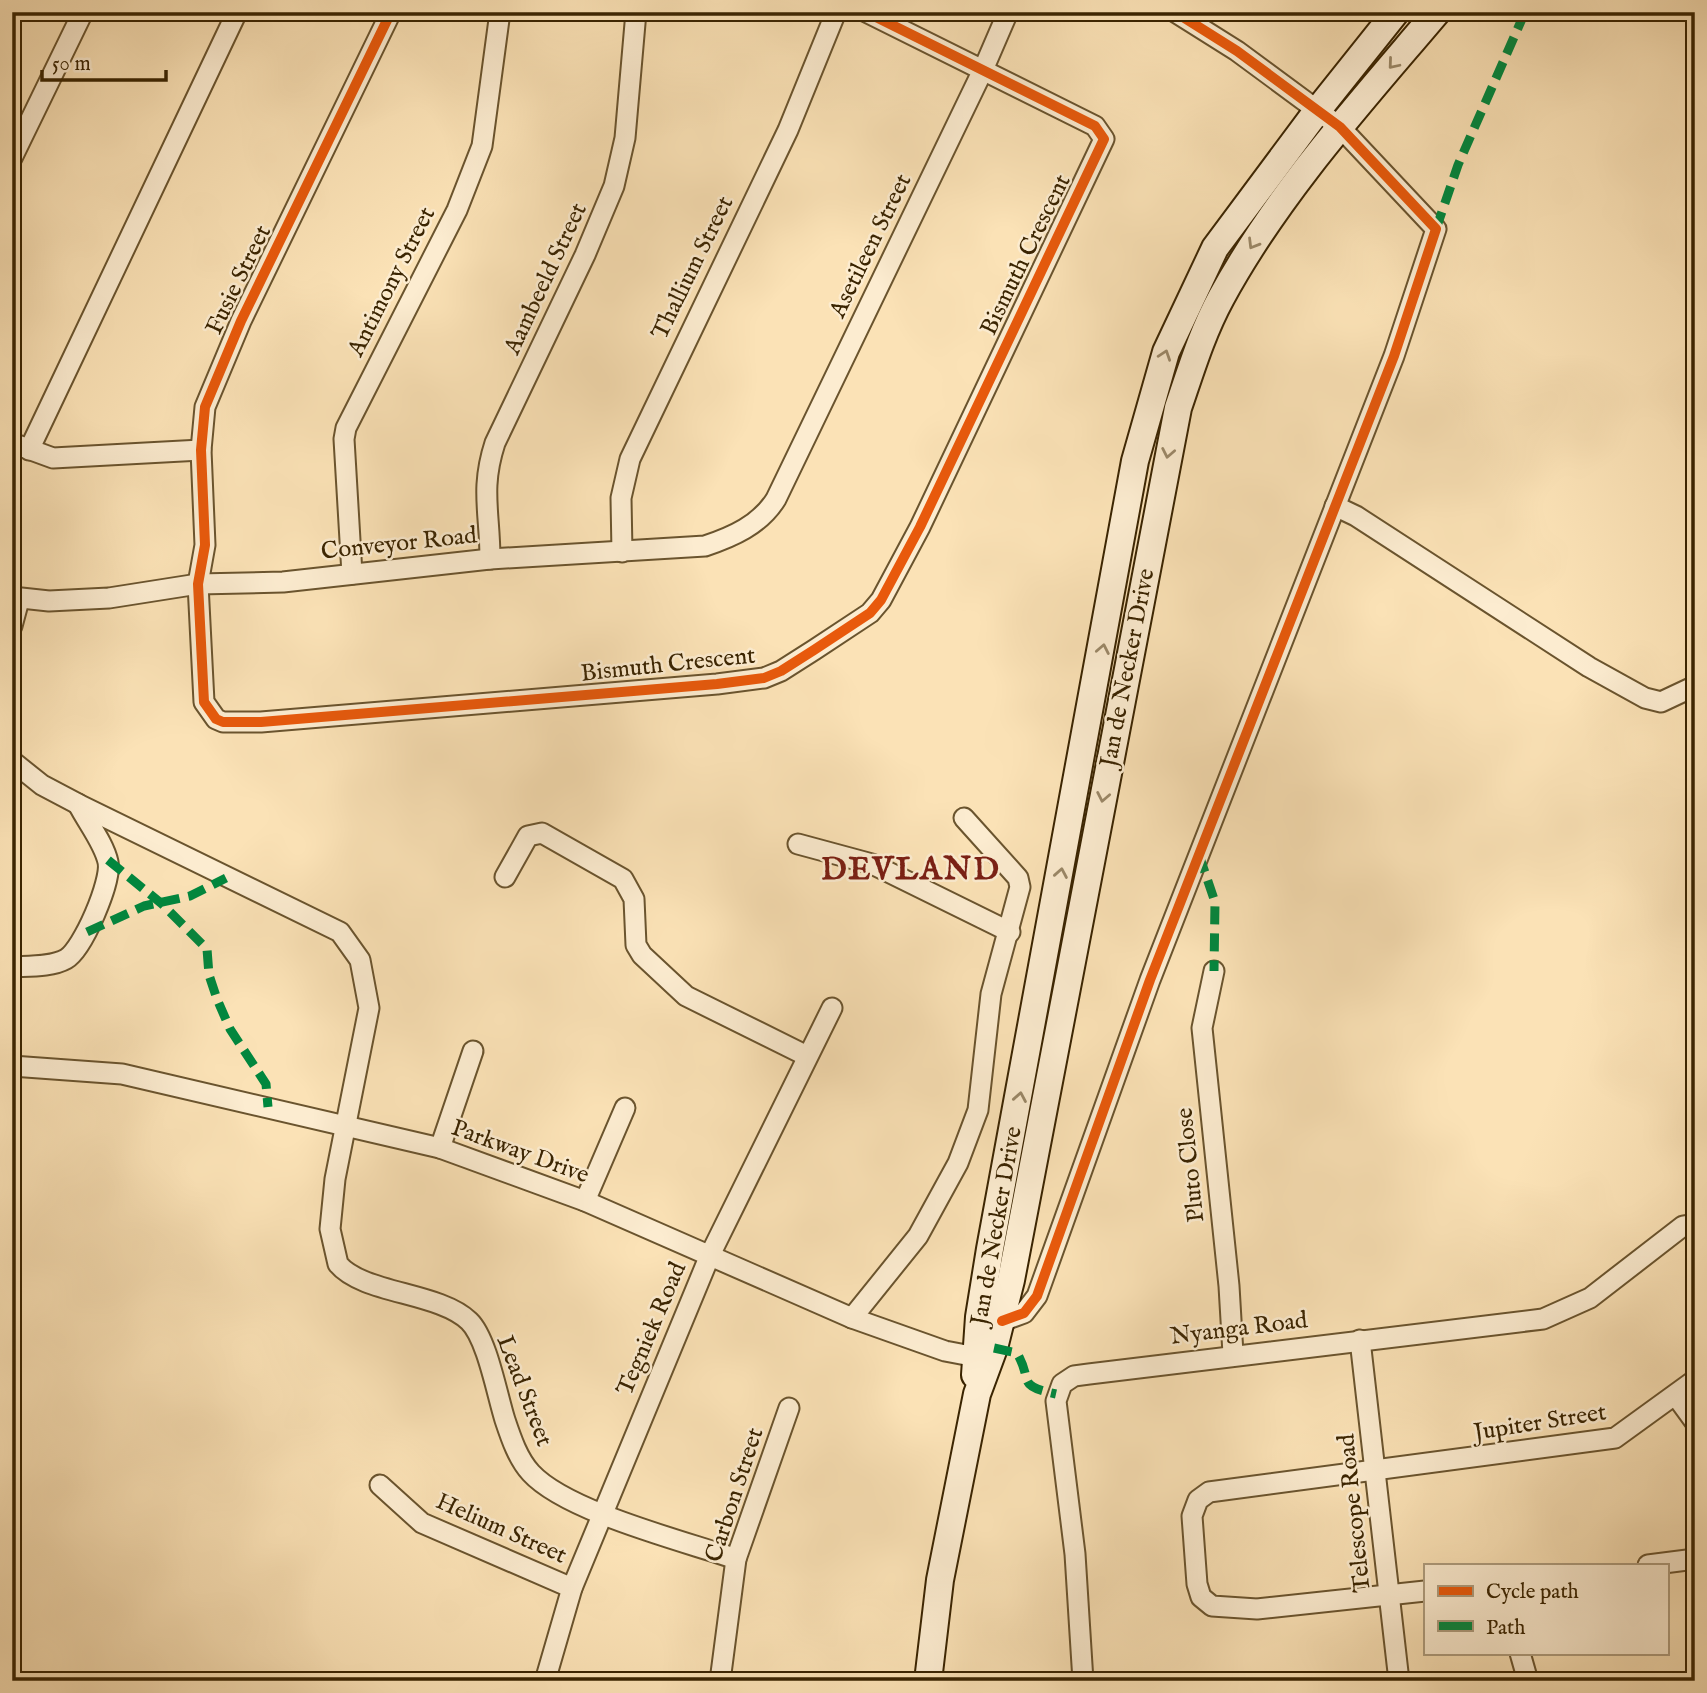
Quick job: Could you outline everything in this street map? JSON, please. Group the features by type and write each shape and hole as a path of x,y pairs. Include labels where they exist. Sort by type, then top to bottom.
{"main road":[{"name":"Jan de Necker Drive","path":"928,1681 940,1580 977,1394 990,1249 1113,597 1135,461 1150,405 1166,352 1215,248 1317,111 1396,12"},
{"name":"Jan de Necker Drive","path":"982,1358 1002,1321 1073,970 1178,408 1204,333 1260,231 1340,127 1437,12"}],"street":[{"path":"12,158 83,12"},
{"path":"201,450 53,458 21,446 237,12"},
{"name":"Fusie Street","path":"198,584 205,545 201,450 205,407 241,321 391,12"},
{"name":"Antimony Street","path":"352,574 344,439 346,428 470,181 482,146 500,12"},
{"name":"Aambeeld Street","path":"490,559 485,482 487,468 495,443 580,266 614,186 625,138 636,12"},
{"name":"Thallium Street","path":"622,552 621,498 630,459 788,130 836,12"},
{"path":"866,12 983,70"},
{"name":"Asetileen Street","path":"776,499 983,70 1008,12"},
{"path":"1002,1321 1024,1313 1037,1296 1150,979 1394,356 1436,229 1340,127 1237,51 1175,12"},
{"name":"Bismuth Crescent","path":"198,584 204,702 216,719 223,722 261,722 729,683 781,671 814,650 870,613 881,600 920,527 989,375 1102,145 1103,136 1095,126 983,70"},
{"name":"Conveyor Road","path":"15,598 109,598 198,584 283,582 490,559 705,546 732,537 746,528 770,508 776,499"},
{"path":"1335,506 1356,516 1589,667 1645,698 1661,702 1695,686"},
{"path":"12,626 15,598"},
{"path":"14,765 42,785 78,804 341,932 360,960 369,1008 345,1125"},
{"path":"12,967 65,959 75,951 87,932 109,871 108,860 78,804"},
{"path":"852,1318 918,1236 958,1163 978,1110 990,994 1010,932 1020,887 1018,878 964,818"},
{"path":"505,877 528,836 542,833 623,879 634,899 636,945 642,955 686,996 807,1056"},
{"path":"798,844 872,863 1010,932"},
{"name":"Pluto Close","path":"1213,971 1202,1028 1229,1286 1233,1354"},
{"name":"Tegniek Road","path":"545,1681 572,1588 710,1255 752,1175 832,1008"},
{"path":"440,1148 473,1051"},
{"name":"Parkway Drive","path":"12,1066 122,1073 440,1148 585,1201 852,1318 945,1351 982,1358"},
{"path":"585,1201 625,1108"},
{"name":"Lead Street","path":"345,1125 330,1229 338,1264 359,1278 445,1308 469,1321 480,1343 512,1442 530,1472 558,1493 603,1514"},
{"name":"Nyanga Road","path":"1083,1681 1075,1554 1056,1401 1058,1388 1074,1376 1233,1354 1543,1319 1590,1298 1683,1226 1695,1224"},
{"name":"Telescope Road","path":"1360,1340 1399,1681"},
{"name":"Jupiter Street","path":"1388,1594 1257,1609 1212,1606 1201,1597 1196,1577 1192,1516 1195,1505 1204,1494 1615,1438 1695,1380"},
{"path":"1675,1396 1695,1422"},
{"name":"Carbon Street","path":"720,1681 736,1559 789,1408"},
{"name":"Helium Street","path":"380,1485 422,1523 572,1588"},
{"path":"603,1514 736,1559"},
{"path":"1656,1564 1695,1559"},
{"path":"1388,1594 1424,1591"},
{"path":"1520,1654 1528,1681"}],"marked path":[{"path":"1436,229 1458,165 1525,12"},
{"path":"1199,855 1215,902 1214,971"},
{"path":"108,860 162,904 207,949 209,975 217,999 230,1029 266,1084 268,1107"},
{"path":"87,932 144,906 190,896 226,878"},
{"path":"994,1348 1017,1353 1030,1385 1056,1394"}],"cycle path":[{"path":"391,12 241,321 205,407 201,450 205,545 198,584 204,702 216,719 223,722 261,722 764,678 781,671 870,613 881,600 920,527 1104,139 1095,126 866,12"},
{"path":"1002,1321 1024,1313 1037,1296 1150,980 1394,356 1436,229 1340,127 1237,51 1175,12"}],"district":[{"name":"DEVLAND","path":"911,870"}]}
